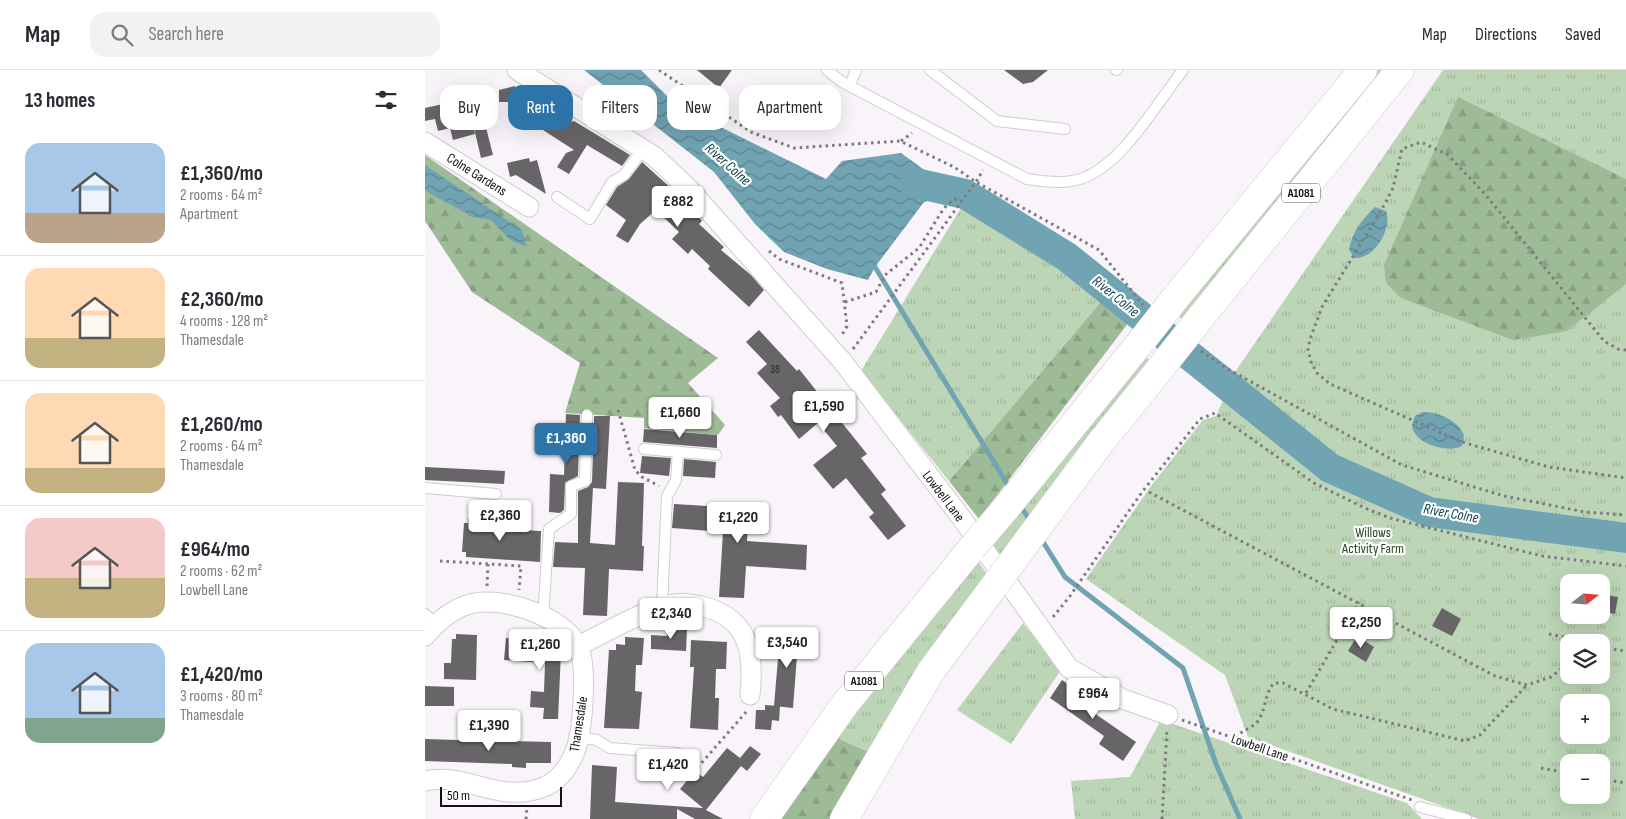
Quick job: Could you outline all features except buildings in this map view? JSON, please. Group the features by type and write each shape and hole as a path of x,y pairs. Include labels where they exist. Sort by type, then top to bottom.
{"main road":[{"name":"A1081","path":"844,819 931,671 1026,543 1101,442 1400,70"},
{"name":"A1081","path":"764,819 845,704 1361,72"}],"street":[{"name":"Lowbell Lane","path":"517,70 643,149 690,190 838,356 963,520 1069,668 1123,699 1168,715"},
{"name":"Colne Gardens","path":"425,142 529,207"},
{"name":"Thamesdale","path":"425,780 443,779 501,792 528,792 546,786 559,777 572,759 579,736 584,676 583,661 578,646 557,623 543,616 499,603 475,603 460,608 429,624"},
{"path":"578,646 662,606 681,603 697,605 712,610 732,621 742,631 749,650 752,677 750,695"}],"lane":[{"path":"827,70 850,85 1027,179 1047,182 1087,177 1119,153 1183,70"},
{"path":"850,85 856,70"},
{"path":"930,70 997,121 1065,128"},
{"path":"557,197 590,218 613,182 624,175 643,149"},
{"path":"543,616 549,529 571,514 571,486 585,481 587,415"},
{"path":"644,449 716,455"},
{"path":"662,606 667,496 676,480 678,452"},
{"path":"425,488 496,494"},
{"path":"579,736 597,740 610,748 677,753"},
{"path":"1420,807 1466,819"}],"path":[{"path":"659,70 751,132 794,148 900,141 954,167 976,182 1099,250 1145,308"},
{"path":"1626,350 1618,349 1604,341 1485,194 1448,155 1421,142 1402,149 1393,188 1322,307 1308,350 1317,373 1330,384 1441,434 1549,467 1626,478"},
{"path":"838,356 888,300 970,191 989,158"},
{"path":"845,302 876,292 885,275 919,248 944,208 954,199 963,200"},
{"path":"766,249 779,259 842,283 847,326 838,356"},
{"path":"1196,347 1226,368 1402,465 1504,496 1585,512 1626,515"},
{"path":"1041,629 1071,596 1142,492 1200,419 1215,413 1314,483 1390,518 1542,556 1626,566"},
{"path":"1149,492 1495,676 1527,685"},
{"path":"440,561 521,566 518,608"},
{"path":"1306,693 1359,602"},
{"path":"1549,634 1560,636"},
{"path":"1610,649 1626,651"},
{"path":"1236,738 1240,732 1253,726 1259,719 1269,688 1274,683 1283,683 1306,693 1333,709 1465,741 1480,735 1527,685 1551,677 1560,670"},
{"path":"677,753 698,768 752,706 750,695"},
{"path":"1162,819 1168,715"},
{"name":"Lowbell Lane","path":"1168,715 1413,800 1420,807"},
{"path":"1541,768 1560,771"},
{"path":"1610,780 1626,783"}],"green space":[{"path":"1373,70 1390,70 1184,320 1175,314"},
{"name":"Willows Activity Farm","path":"1443,70 1626,70 1626,819 1479,819 1248,737 1225,675 1086,579 1151,486 1203,420 1216,416 1237,369"},
{"path":"1458,97 1626,179 1626,284 1567,331 1513,340 1401,298 1386,283 1384,265"},
{"path":"425,155 718,358 688,383 725,425 718,435 644,428 644,418 565,413 580,363 472,292 425,221"},
{"path":"964,203 1033,239 1106,296 949,481 861,371"},
{"path":"1106,296 1132,318 979,519 949,481"},
{"path":"1141,355 1152,361 1002,556 989,541"},
{"path":"976,559 988,575 871,753 835,737"},
{"path":"1023,623 1061,670 1011,744 957,710"},
{"path":"1161,720 1407,803 1422,819 1075,819 1071,781 1130,777"},
{"path":"835,737 871,753 834,819 777,819"}],"water":[{"path":"584,70 641,70 656,85 603,85"},
{"path":"657,86 667,96 667,130 727,130 826,179 842,161 901,153 956,193 924,202 875,267 868,280 827,269 784,252 755,224 714,172 657,127"},
{"path":"425,165 522,230 527,247 510,240 491,220 473,217 429,193 425,189"},
{"path":"1375,207 1386,211 1387,226 1384,234 1375,248 1369,253 1355,258 1349,250 1350,243 1355,231"},
{"path":"1423,412 1441,415 1457,425 1464,435 1462,446 1450,449 1443,448 1429,444 1418,437 1412,428 1412,424 1415,416"}],"waterway":[{"name":"River Colne","path":"915,183 965,194 1067,257 1330,468 1429,512 1626,538"},
{"path":"875,267 1011,490"},
{"path":"1019,504 1031,522"},
{"path":"1040,537 1065,577 1183,668 1216,764 1240,819"}]}
